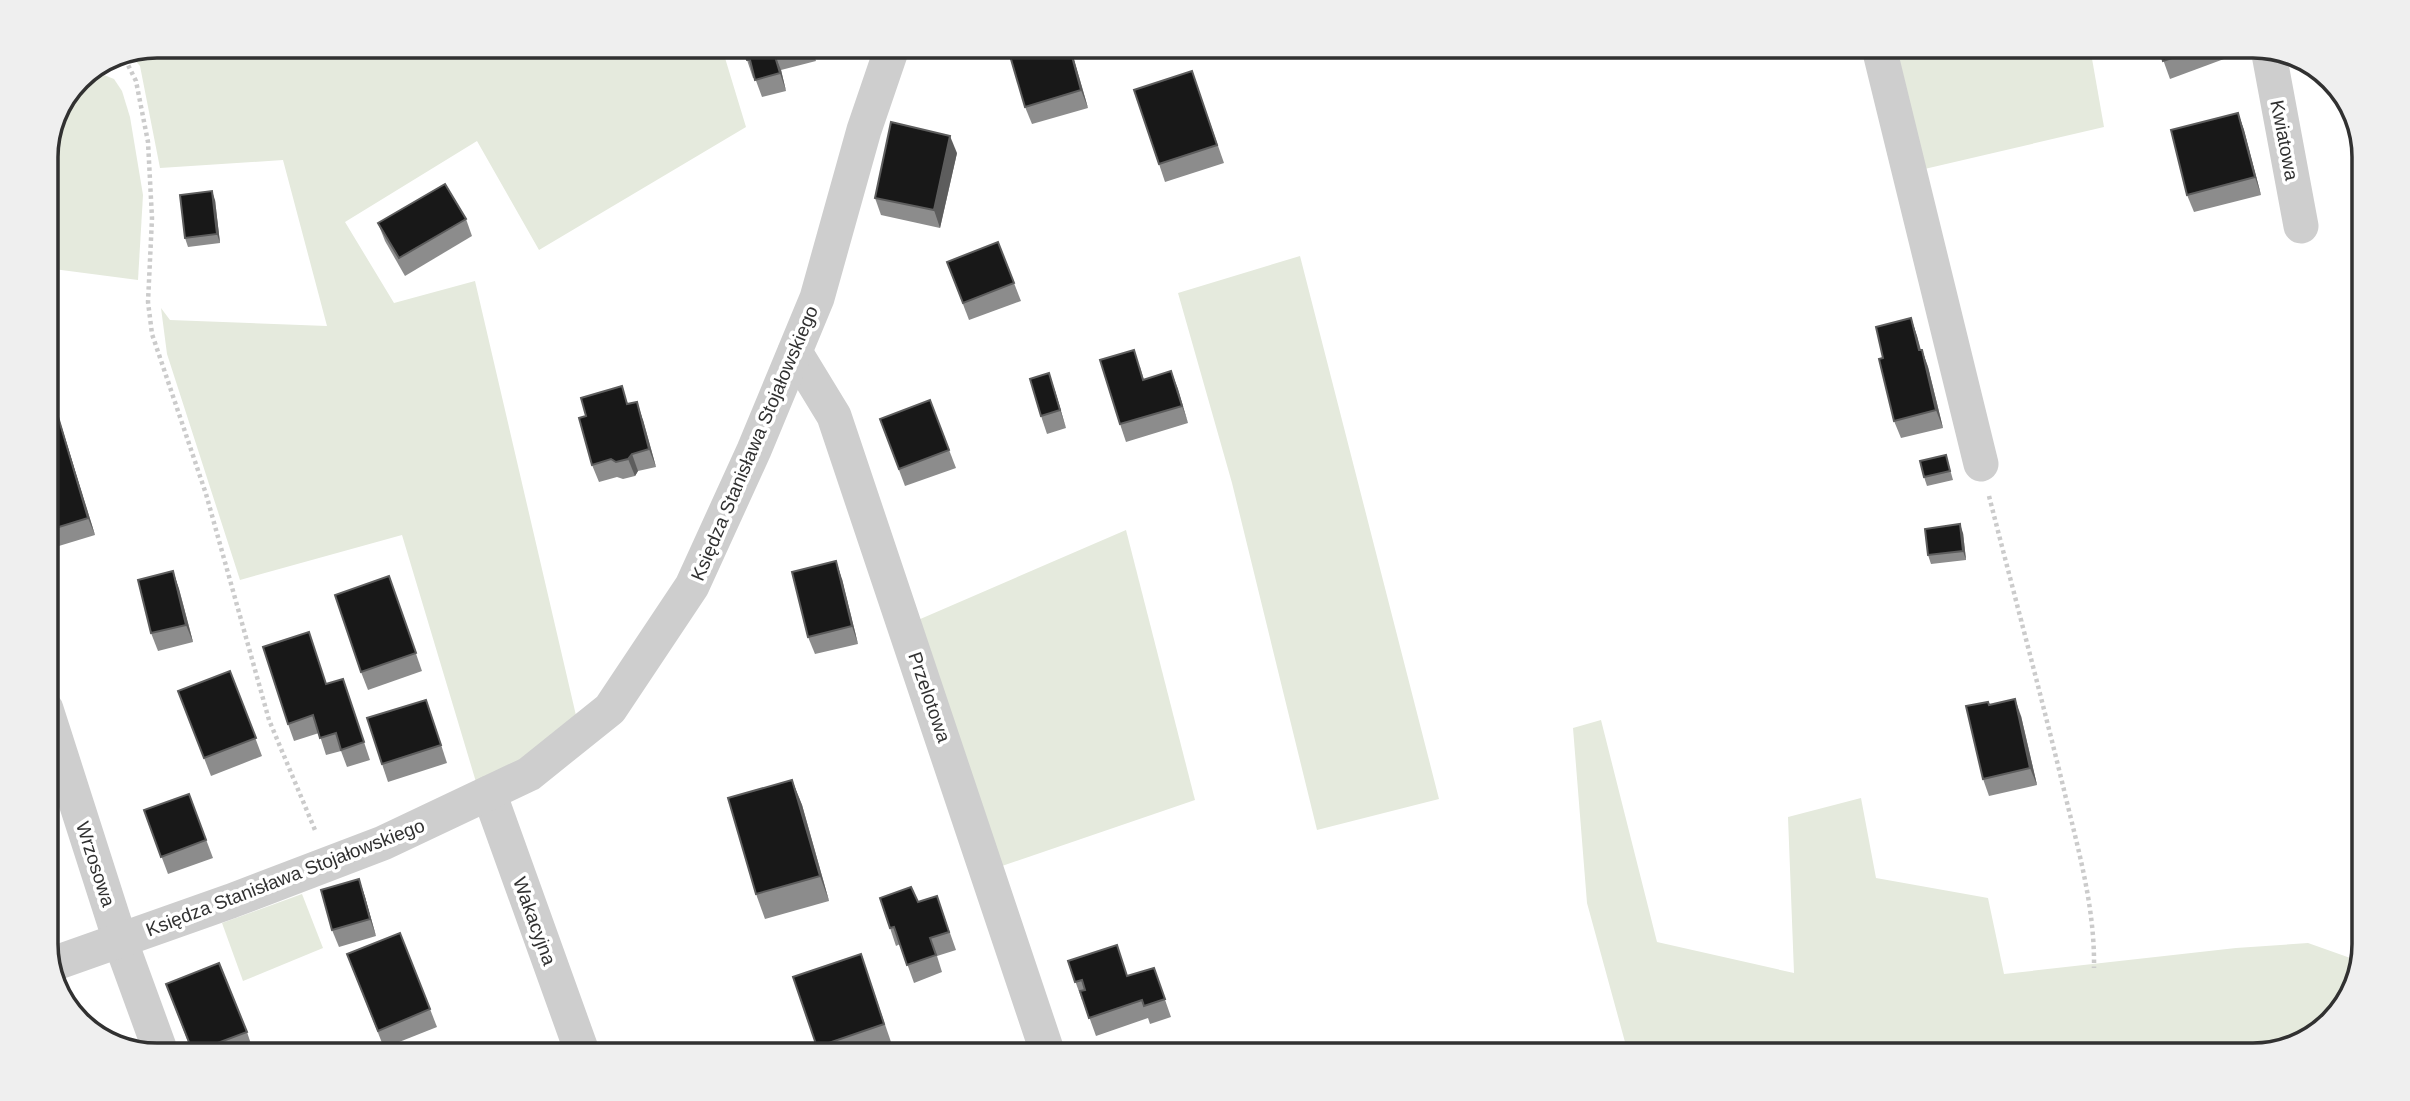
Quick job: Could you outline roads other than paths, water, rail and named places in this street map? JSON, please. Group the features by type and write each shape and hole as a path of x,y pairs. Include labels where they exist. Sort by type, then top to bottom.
{"street":[{"name":"Księdza Stanisława Stojałowskiego","path":"60,962 231,901 383,843 529,774 610,709 692,586 754,450 817,298 864,130 889,58"},
{"path":"1881,58 1981,464"},
{"name":"Kwiatowa","path":"2270,60 2301,226"},
{"name":"Przelotowa","path":"794,352 834,415 1044,1043"},
{"name":"Wrzosowa","path":"58,746 120,940 158,1043"},
{"name":"Wakacyjna","path":"489,793 578,1043"}]}
